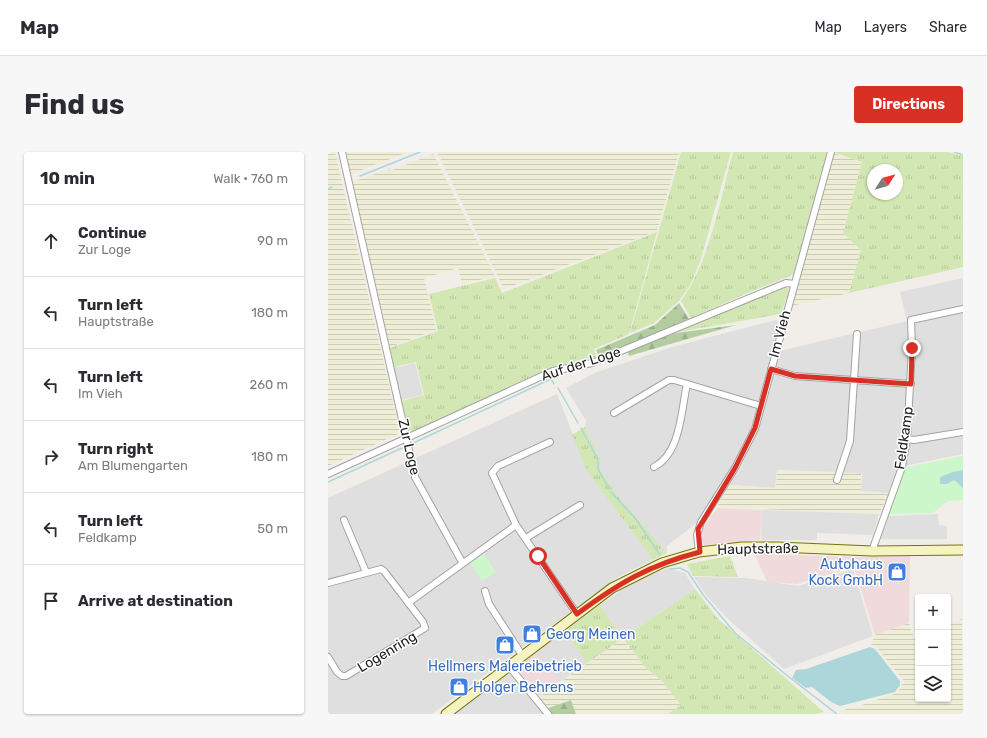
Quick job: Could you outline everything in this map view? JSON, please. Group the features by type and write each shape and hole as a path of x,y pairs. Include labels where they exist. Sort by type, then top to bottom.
{"main road":[{"name":"Hauptstraße","path":"446,714 508,665 612,588 662,563 700,552 753,546 872,551 963,550"}],"street":[{"name":"Zur Loge","path":"342,152 415,477 462,562"},
{"name":"Im Vieh","path":"700,552 697,535 701,522 746,448 755,428 831,152"},
{"name":"Auf der Loge","path":"328,474 553,371 592,363 786,283 794,284"},
{"name":"Feldkamp","path":"872,551 902,467 907,439 911,384 911,320 963,309"},
{"path":"837,480 850,441 857,334"},
{"path":"771,369 795,376 911,384"},
{"path":"614,413 669,380 674,380 762,406"},
{"path":"654,467 662,463 674,446 687,384"},
{"path":"907,439 914,440 963,432"},
{"path":"550,442 498,466 492,472 516,525 577,614"},
{"path":"526,538 580,505"},
{"path":"344,520 366,572"},
{"path":"408,603 430,588 462,562 516,525"},
{"name":"Logenring","path":"328,583 381,569 423,622 425,628 346,676 342,676 337,672 328,657"},
{"path":"485,591 489,604 522,655"},
{"path":"508,665 548,714"}],"shaded area":[{"path":"963,278 963,454 899,467 888,493 861,491 862,474 837,472 777,470 775,488 729,485 741,468 756,429 779,351 907,321 900,292"},
{"path":"776,320 780,322 753,426 736,464 698,522 667,546 667,553 617,495 600,470 600,460 585,427 586,421 566,388 597,372 672,347"},
{"path":"415,363 423,395 402,400 394,368"},
{"path":"557,394 587,470 653,560 618,577 432,714 328,714 328,498"},
{"path":"717,508 762,510 760,540 704,545 701,540 702,530"},
{"path":"762,510 879,514 873,535 817,533 817,540 761,540"},
{"path":"938,514 939,525 947,526 947,539 880,539 888,516"},
{"path":"755,555 860,557 910,556 909,623 875,635 854,567 797,584 767,582"},
{"path":"668,568 685,573 695,589 623,638 600,605 636,580"},
{"path":"853,569 873,636 784,669 726,617 706,595 694,577 746,578 798,586"},
{"path":"565,631 587,663 559,682 535,652"},
{"path":"535,652 559,682 539,696 515,667"},
{"path":"508,670 545,714 451,714"}],"green space":[{"path":"328,152 335,152 400,433 328,466"},
{"path":"346,152 408,152 351,174"},
{"path":"437,152 679,152 657,231 504,289"},
{"path":"681,152 731,152 700,262 690,285 679,301 654,323 630,333"},
{"path":"733,152 827,152 794,274 691,318 681,301 700,268 707,249"},
{"path":"833,152 947,152 963,156 963,267 849,293 861,250 843,233 862,162"},
{"path":"833,153 862,162 843,233 861,250 849,293 791,306"},
{"path":"433,154 495,276 462,284 458,268 424,278 436,330 390,347 352,182 390,169 390,171"},
{"path":"657,232 629,334 594,349 596,357 555,366 413,431 409,430 402,401 424,395 416,362 394,367 390,348 438,331 429,294 495,278 502,293"},
{"path":"785,287 789,289 781,314 678,332"},
{"path":"679,303 689,319 599,357 596,350 655,325"},
{"path":"736,325 629,356 627,351 676,333"},
{"path":"585,427 600,460 600,470 617,495 667,553 653,560 587,471 572,435"},
{"path":"963,456 963,500 948,501 933,513 888,514 903,468"},
{"path":"777,470 861,474 861,492 888,494 879,514 717,507 729,485 776,488"},
{"path":"483,553 496,572 482,581 470,563"},
{"path":"730,556 738,577 693,576 687,564"},
{"path":"695,589 718,619 824,712 817,714 668,714 681,705 663,682 645,667 623,638"},
{"path":"600,605 623,638 587,663 565,631"},
{"path":"962,619 963,714 844,714 840,711 894,694 901,688 904,681 878,649 871,644 875,635 909,623 915,638 915,702 951,702 951,624"},
{"path":"623,638 645,667 663,682 682,705 668,714 576,714 571,700 546,709 539,697"},
{"path":"571,700 576,714 551,714 546,709"}],"water":[{"path":"963,470 963,488 954,480 947,484 940,484 940,477"},
{"path":"870,647 875,649 900,681 900,685 895,692 840,706 831,702 812,687 806,688 792,678 796,670 806,669"}],"waterway":[{"path":"360,176 420,152"},
{"path":"954,152 963,155"},
{"path":"328,189 332,187"},
{"path":"411,444 551,379 554,384"},
{"path":"558,388 578,423"},
{"path":"581,428 598,460 598,469 609,489"},
{"path":"328,482 402,448"},
{"path":"611,492 635,518 660,555"},
{"path":"670,569 680,568 688,572 704,596 735,633 837,714"}],"place":[{"name":"Autohaus Kock GmbH","path":"897,572"},
{"name":"Georg Meinen","path":"532,634"},
{"name":"Hellmers Malereibetrieb","path":"505,645"},
{"name":"Holger Behrens","path":"459,687"}],"route":[{"path":"538,556 577,614 612,588 634,576 662,563 700,552 697,535 698,529 746,448 755,428 762,406 771,369 795,376 911,384 912,348"}]}
